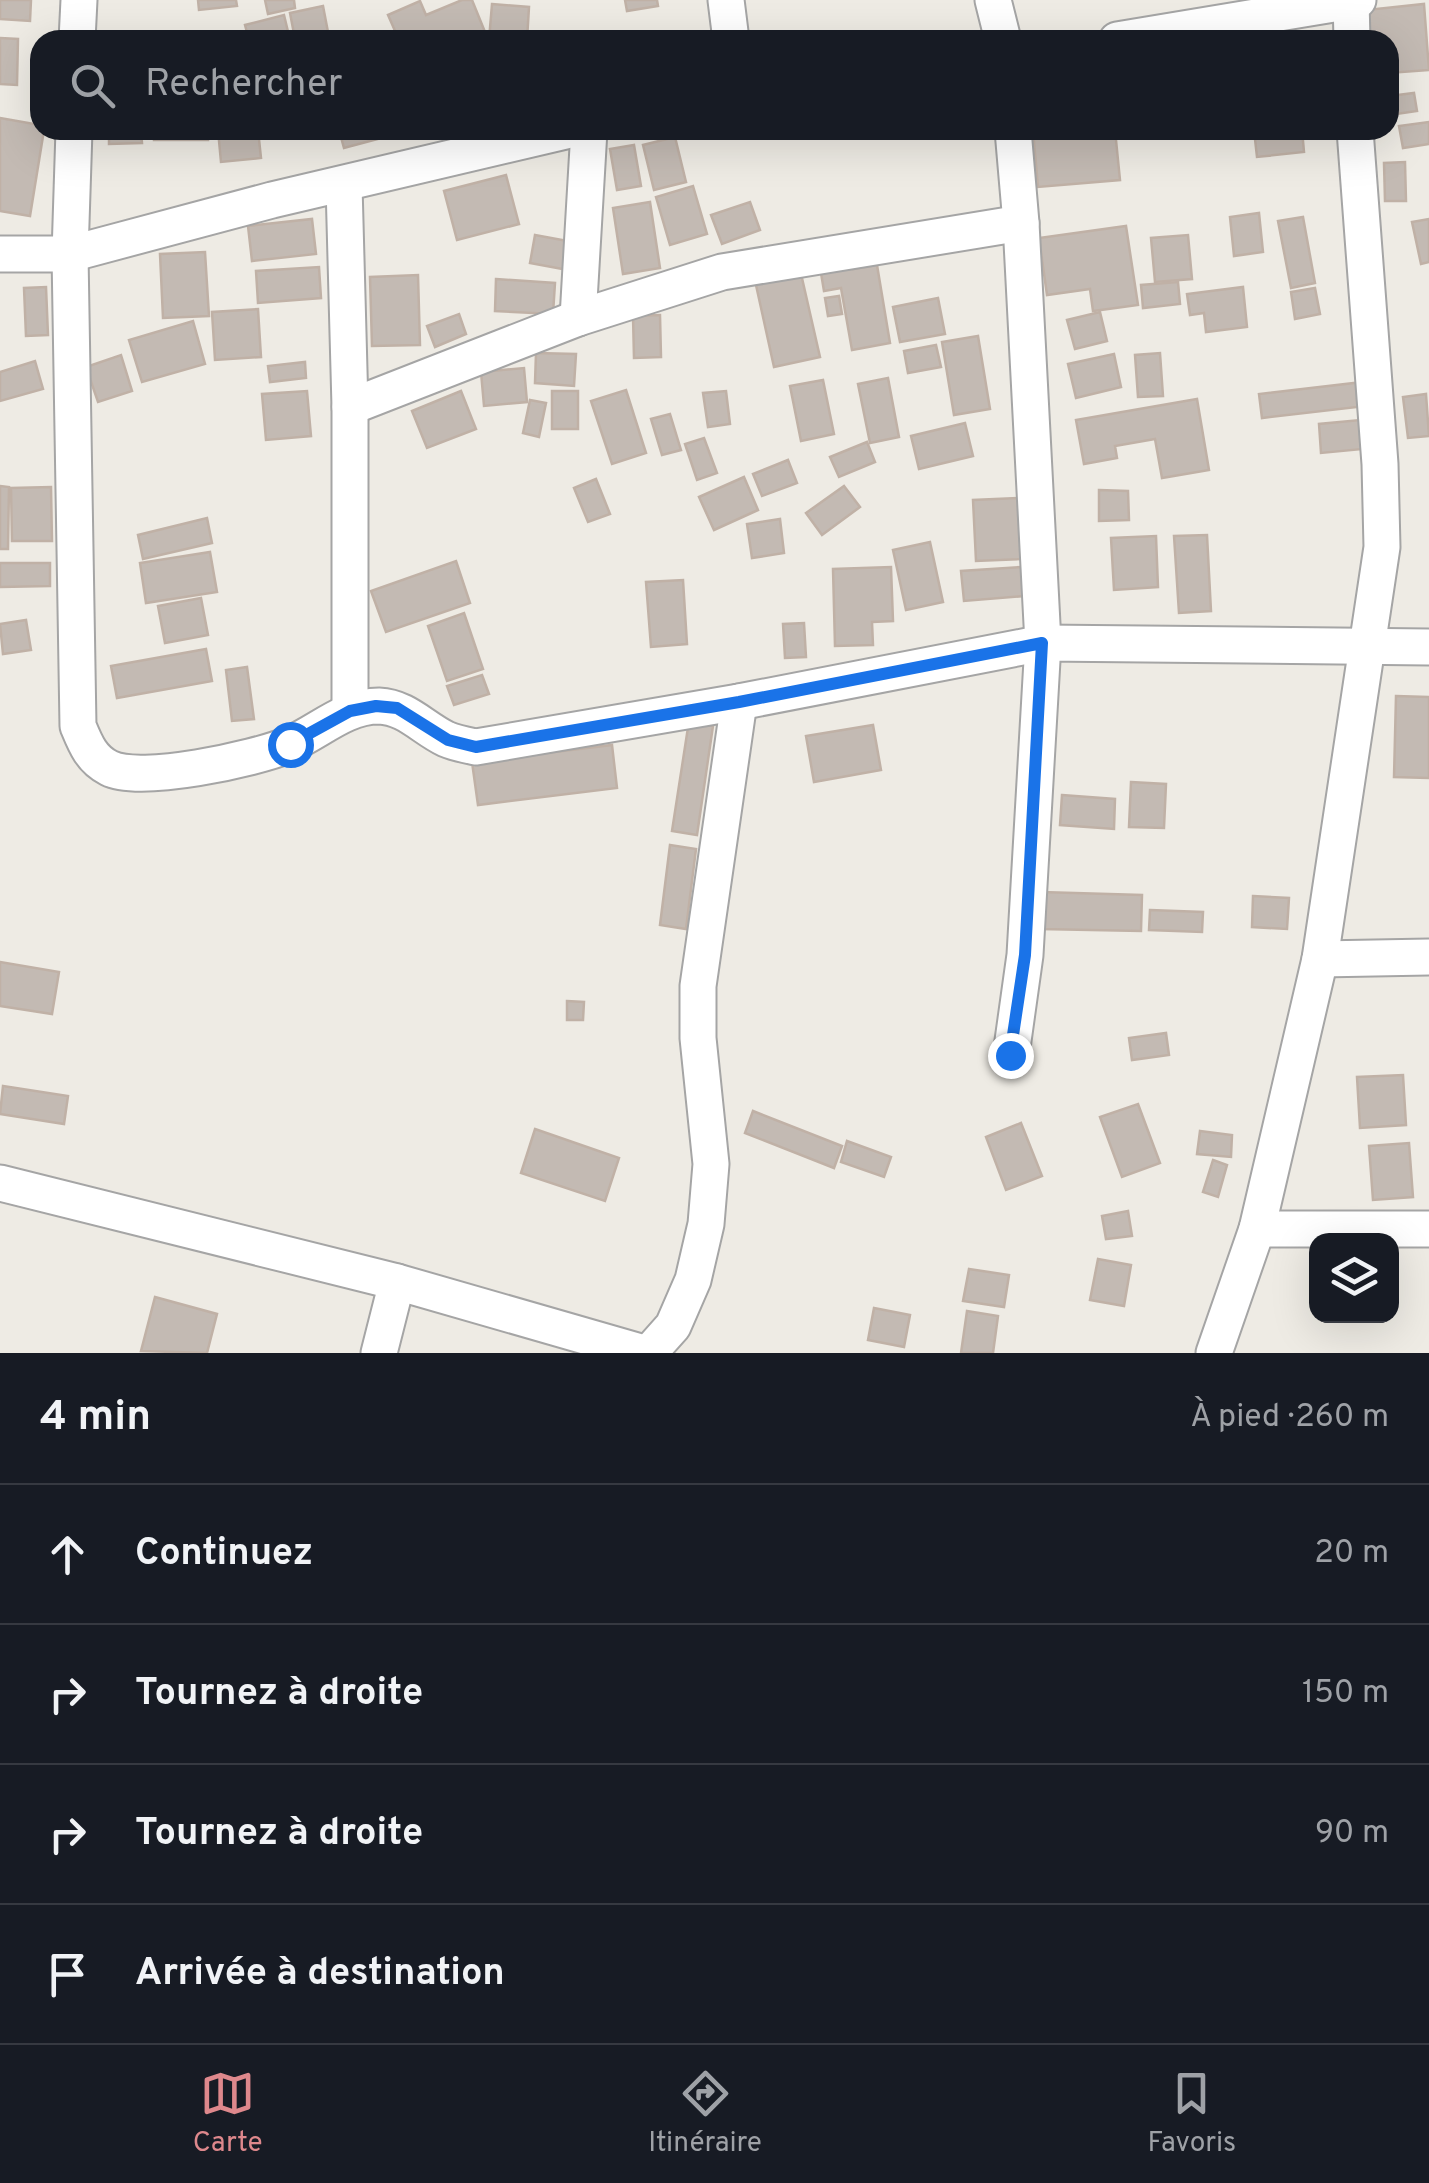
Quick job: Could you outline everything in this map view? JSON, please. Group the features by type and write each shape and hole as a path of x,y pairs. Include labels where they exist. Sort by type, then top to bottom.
{"street":[{"path":"78,30 79,0"},
{"path":"726,0 730,30"},
{"path":"993,0 1000,30"},
{"path":"1176,30 1354,0 1352,30"},
{"path":"74,140 70,254 78,726 89,752 110,769 152,774 249,758 276,749 350,711 376,706 397,708 448,740 476,747 739,702 1042,643 1429,648"},
{"path":"0,254 70,254 529,140"},
{"path":"578,318 588,140"},
{"path":"1010,1055 1025,955 1042,643 1015,140"},
{"path":"1214,1353 1257,1230 1320,959 1382,547 1380,464 1355,140"},
{"path":"344,185 350,408 350,711"},
{"path":"350,408 578,318 722,272 1021,224"},
{"path":"0,1183 397,1282 647,1353 672,1326 693,1280 706,1224 711,1164 698,1038 698,986 739,702"},
{"path":"1320,959 1429,957"},
{"path":"1257,1230 1429,1229"},
{"path":"380,1353 397,1282"}],"building":[{"path":"0,0 31,0 30,21 0,19"},
{"path":"198,0 236,0 237,6 199,10"},
{"path":"265,0 294,0 295,8 268,14"},
{"path":"462,0 472,0 484,30 395,30 388,15 420,1 426,15"},
{"path":"625,0 657,0 658,6 627,11"},
{"path":"492,4 529,7 528,30 490,30"},
{"path":"1424,4 1429,70 1399,72 1399,30 1368,30 1366,10"},
{"path":"323,6 328,30 293,30 290,13"},
{"path":"284,15 288,30 246,30 245,25"},
{"path":"0,38 18,39 17,85 0,84"},
{"path":"1414,93 1417,111 1399,114 1399,95"},
{"path":"0,118 30,123 30,140 42,140 30,216 0,211"},
{"path":"1429,122 1429,144 1403,148 1399,126"},
{"path":"109,140 142,143 109,144"},
{"path":"219,140 259,140 261,158 221,162"},
{"path":"342,140 374,140 344,148"},
{"path":"676,140 686,182 654,190 643,145"},
{"path":"1034,140 1116,140 1120,180 1038,187"},
{"path":"1255,140 1303,140 1304,152 1257,157"},
{"path":"634,145 641,186 617,190 610,149"},
{"path":"1405,162 1406,201 1385,201 1384,163"},
{"path":"506,175 519,224 457,240 444,191"},
{"path":"693,186 707,234 670,245 656,197"},
{"path":"650,202 660,268 623,274 613,208"},
{"path":"750,202 760,230 722,244 711,215"},
{"path":"1259,213 1263,252 1234,256 1230,217"},
{"path":"1303,217 1315,283 1291,288 1278,221"},
{"path":"312,219 316,254 252,261 248,226"},
{"path":"1429,219 1429,262 1421,264 1412,222"},
{"path":"1126,226 1138,305 1093,311 1090,289 1047,295 1039,238"},
{"path":"535,235 573,242 568,270 530,263"},
{"path":"1188,235 1192,279 1155,282 1151,238"},
{"path":"205,252 209,316 163,318 160,254"},
{"path":"851,256 853,269 877,265 890,343 852,350 841,288 824,291 819,261"},
{"path":"799,265 820,357 774,367 754,276"},
{"path":"319,267 321,298 258,303 256,271"},
{"path":"418,275 420,345 372,346 370,277"},
{"path":"496,279 555,283 553,314 495,311"},
{"path":"1178,282 1180,304 1143,308 1141,285"},
{"path":"46,287 48,335 26,336 24,288"},
{"path":"1243,287 1247,327 1206,332 1204,313 1190,315 1187,294"},
{"path":"1315,288 1320,314 1295,319 1291,292"},
{"path":"839,296 842,314 828,316 825,298"},
{"path":"938,298 945,334 900,342 893,307"},
{"path":"258,309 261,357 215,360 212,312"},
{"path":"1100,312 1107,341 1075,349 1067,320"},
{"path":"459,314 466,334 435,347 427,326"},
{"path":"660,315 661,357 634,358 633,316"},
{"path":"193,321 205,364 142,382 129,340"},
{"path":"978,336 990,409 954,415 942,342"},
{"path":"936,345 941,367 908,373 904,351"},
{"path":"536,353 576,354 574,386 535,383"},
{"path":"1160,353 1163,396 1138,397 1135,355"},
{"path":"1114,354 1121,387 1076,398 1068,364"},
{"path":"121,355 132,391 98,402 86,367"},
{"path":"35,361 43,389 0,401 0,372"},
{"path":"305,362 306,378 270,382 268,366"},
{"path":"524,368 527,402 484,406 481,372"},
{"path":"888,378 899,437 870,443 858,384"},
{"path":"823,380 834,434 801,441 790,386"},
{"path":"1363,382 1366,406 1262,418 1259,394"},
{"path":"626,390 646,453 612,464 591,401"},
{"path":"307,391 311,436 266,440 262,394"},
{"path":"461,391 476,429 427,448 412,411"},
{"path":"552,391 578,391 578,429 552,429"},
{"path":"726,391 730,424 708,427 703,393"},
{"path":"1426,394 1429,436 1408,438 1403,397"},
{"path":"1197,399 1209,470 1162,478 1155,439 1115,446 1117,458 1084,464 1076,420"},
{"path":"530,400 546,403 539,437 523,433"},
{"path":"670,414 681,450 662,455 651,419"},
{"path":"1360,420 1363,449 1321,453 1319,424"},
{"path":"965,423 973,456 919,469 911,436"},
{"path":"704,438 717,473 697,480 685,444"},
{"path":"867,442 875,462 839,477 830,457"},
{"path":"788,460 797,483 762,496 753,474"},
{"path":"744,477 758,510 714,530 699,497"},
{"path":"596,479 610,514 588,522 574,488"},
{"path":"0,486 9,487 8,549 0,549"},
{"path":"844,486 860,507 822,535 806,513"},
{"path":"51,487 52,541 12,541 11,488"},
{"path":"1099,490 1128,491 1129,520 1099,521"},
{"path":"1018,498 1021,559 976,561 973,500"},
{"path":"207,518 212,543 143,559 138,535"},
{"path":"780,519 784,553 752,558 747,524"},
{"path":"1207,535 1211,611 1179,613 1174,536"},
{"path":"1156,536 1158,587 1114,590 1111,538"},
{"path":"930,542 943,602 906,610 893,550"},
{"path":"210,552 217,592 146,603 140,563"},
{"path":"456,561 470,603 386,632 371,591"},
{"path":"0,563 50,563 50,586 0,587"},
{"path":"891,567 893,621 872,622 873,645 835,646 833,569"},
{"path":"1021,567 1024,596 964,601 961,571"},
{"path":"683,580 687,644 651,647 646,582"},
{"path":"201,598 208,635 165,643 158,606"},
{"path":"464,613 483,669 447,681 428,626"},
{"path":"26,620 31,650 3,654 0,624"},
{"path":"804,623 806,657 785,658 783,624"},
{"path":"206,649 212,681 117,698 111,666"},
{"path":"247,667 254,719 232,721 226,670"},
{"path":"482,675 489,694 454,705 447,686"},
{"path":"1396,696 1429,697 1429,778 1394,777"},
{"path":"689,721 713,726 697,835 672,831"},
{"path":"873,725 881,770 814,782 806,736"},
{"path":"612,745 617,788 478,805 472,762"},
{"path":"1131,782 1166,784 1164,828 1129,827"},
{"path":"1062,795 1115,799 1114,829 1060,825"},
{"path":"670,845 696,849 686,929 660,925"},
{"path":"1041,892 1142,895 1141,931 1040,929"},
{"path":"1253,896 1289,898 1287,929 1252,927"},
{"path":"1150,910 1203,912 1202,932 1149,930"},
{"path":"0,962 59,972 52,1014 0,1006"},
{"path":"567,1001 584,1002 583,1020 567,1020"},
{"path":"1166,1033 1169,1055 1132,1060 1129,1038"},
{"path":"1403,1075 1406,1125 1360,1128 1357,1077"},
{"path":"3,1086 68,1096 64,1124 0,1114"},
{"path":"1138,1104 1160,1163 1122,1177 1100,1117"},
{"path":"753,1111 842,1146 834,1168 745,1133"},
{"path":"1021,1123 1042,1176 1006,1190 986,1137"},
{"path":"535,1129 619,1158 605,1201 521,1173"},
{"path":"1200,1131 1232,1135 1231,1157 1197,1154"},
{"path":"847,1141 891,1157 884,1177 841,1162"},
{"path":"1409,1143 1413,1197 1373,1200 1369,1146"},
{"path":"1213,1160 1227,1165 1218,1197 1203,1192"},
{"path":"1128,1211 1132,1236 1106,1239 1102,1216"},
{"path":"1098,1259 1131,1265 1124,1306 1090,1300"},
{"path":"969,1269 1009,1275 1004,1307 963,1301"},
{"path":"155,1297 217,1314 207,1353 141,1351"},
{"path":"874,1308 910,1315 904,1347 868,1340"},
{"path":"967,1311 998,1316 993,1353 961,1353"}],"route":[{"path":"290,744 350,711 376,706 397,708 448,740 476,747 739,702 1042,643 1025,955 1010,1055"}]}
